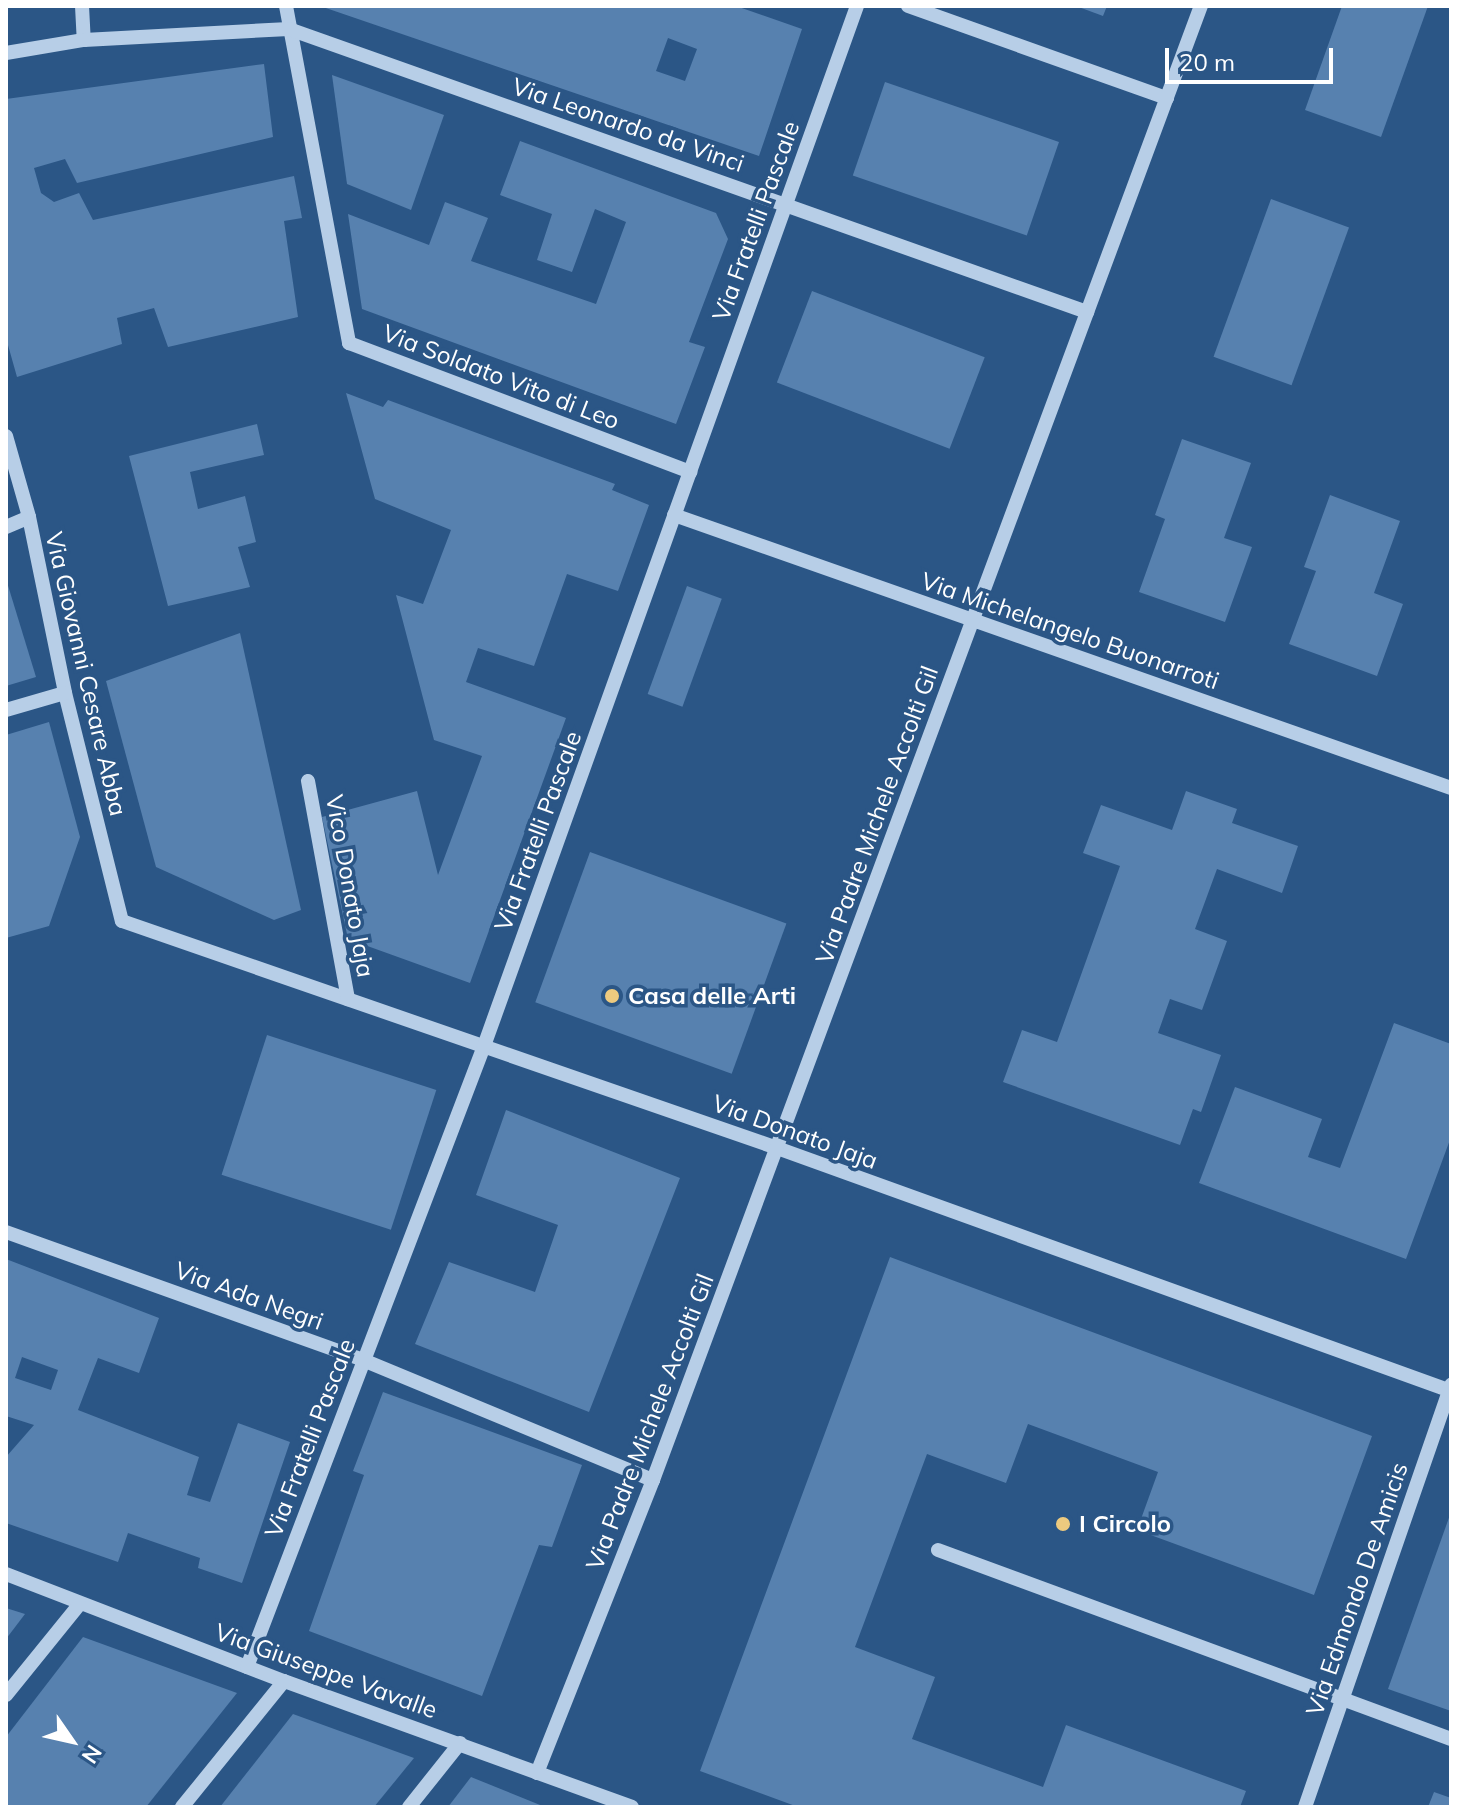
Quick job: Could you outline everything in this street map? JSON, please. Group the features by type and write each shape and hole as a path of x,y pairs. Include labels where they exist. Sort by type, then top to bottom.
{"street":[{"path":"82,6 84,40"},
{"name":"Via Soldato Vito di Leo","path":"286,6 349,343 690,472"},
{"name":"Via Fratelli Pascale","path":"247,1667 484,1046 857,6"},
{"path":"908,6 1167,98"},
{"name":"Via Padre Michele Accolti Gil","path":"537,1773 653,1480 1201,6"},
{"path":"6,53 84,40 289,29"},
{"name":"Via Leonardo da Vinci","path":"289,29 1087,312"},
{"name":"Via Giovanni Cesare Abba","path":"6,436 29,517 65,693 122,921"},
{"name":"Via Michelangelo Buonarroti","path":"674,515 1451,788"},
{"path":"6,527 29,517"},
{"path":"6,710 65,693"},
{"name":"Vico Donato Jaja","path":"308,781 348,999"},
{"name":"Via Donato Jaja","path":"122,921 777,1148 1450,1389"},
{"name":"Via Ada Negri","path":"6,1232 363,1360 653,1480"},
{"name":"Via Edmondo De Amicis","path":"1305,1807 1450,1389"},
{"path":"938,1550 1451,1739"},
{"name":"Via Giuseppe Vavalle","path":"6,1574 79,1605 632,1807"},
{"path":"6,1695 79,1605"},
{"path":"182,1807 284,1681"},
{"path":"409,1807 460,1743"}],"building":[{"path":"320,6 736,6 802,29 759,156","holes":["668,38 697,49 685,81 656,71"]},
{"path":"1076,6 1107,6 1103,16"},
{"path":"1342,6 1428,6 1381,137 1305,110"},
{"path":"264,64 273,137 77,183 65,159 34,168 41,193 54,202 79,193 93,220 294,176 302,218 284,221 298,317 168,347 154,308 117,318 122,344 17,377 6,338 6,99"},
{"path":"332,75 444,115 411,210 347,184"},
{"path":"885,82 1059,142 1027,236 853,176"},
{"path":"520,141 716,213 728,239 689,342 705,347 676,424 362,309 348,214 429,245 445,202 488,218 471,261 596,304 626,222 595,209 572,272 537,260 552,214 500,195"},
{"path":"1271,199 1349,227 1292,385 1214,357"},
{"path":"812,291 985,357 950,449 777,382"},
{"path":"346,393 383,407 388,400 615,484 612,490 649,505 618,591 567,574 534,666 478,648 466,682 566,718 470,983 348,939 322,817 417,791 438,875 482,756 434,740 396,595 423,604 451,530 375,499"},
{"path":"257,424 264,455 190,472 198,509 245,496 256,542 238,547 250,587 168,606 129,456"},
{"path":"1182,439 1251,463 1224,538 1252,547 1225,622 1139,592 1165,519 1155,515"},
{"path":"1330,495 1400,521 1374,593 1403,604 1377,676 1289,644 1316,571 1304,567"},
{"path":"6,579 36,677 6,686"},
{"path":"687,586 722,599 682,707 648,694"},
{"path":"240,633 301,910 274,920 156,867 106,681"},
{"path":"49,722 80,837 49,926 6,938 6,735"},
{"path":"1186,791 1237,809 1232,823 1298,846 1282,893 1217,869 1195,929 1227,941 1202,1010 1170,999 1158,1033 1221,1055 1201,1112 1193,1109 1180,1145 1003,1082 1022,1030 1057,1042 1120,866 1083,853 1101,805 1172,830"},
{"path":"590,852 786,923 732,1074 535,1002"},
{"path":"1394,1023 1451,1044 1451,1137 1406,1259 1199,1183 1235,1087 1322,1119 1308,1157 1340,1168"},
{"path":"267,1035 436,1090 391,1230 222,1175"},
{"path":"506,1110 680,1178 589,1412 415,1344 449,1262 535,1292 558,1225 476,1195"},
{"path":"890,1257 1372,1436 1314,1595 1137,1530 1158,1472 1028,1424 1006,1483 927,1454 855,1647 935,1677 912,1739 1043,1787 1066,1725 1246,1791 1240,1807 798,1807 700,1771"},
{"path":"6,1259 159,1318 139,1373 98,1358 78,1410 199,1457 187,1495 210,1502 238,1423 290,1442 242,1583 198,1568 200,1558 128,1533 118,1562 6,1523 6,1457 34,1425 6,1416","holes":["22,1357 58,1370 51,1390 15,1378"]},
{"path":"383,1392 582,1465 552,1547 539,1545 482,1696 309,1631 364,1475 353,1471"},
{"path":"1451,1512 1451,1711 1388,1689"},
{"path":"6,1608 25,1614 6,1639"},
{"path":"83,1637 237,1693 146,1807 6,1807 6,1737"},
{"path":"293,1714 414,1758 374,1807 220,1807"},
{"path":"471,1777 545,1807 448,1807"},
{"path":"1434,1792 1451,1798 1451,1807 1428,1807"}],"place":[{"name":"Casa delle Arti","path":"612,996"},
{"name":"I Circolo","path":"1063,1524"}]}
